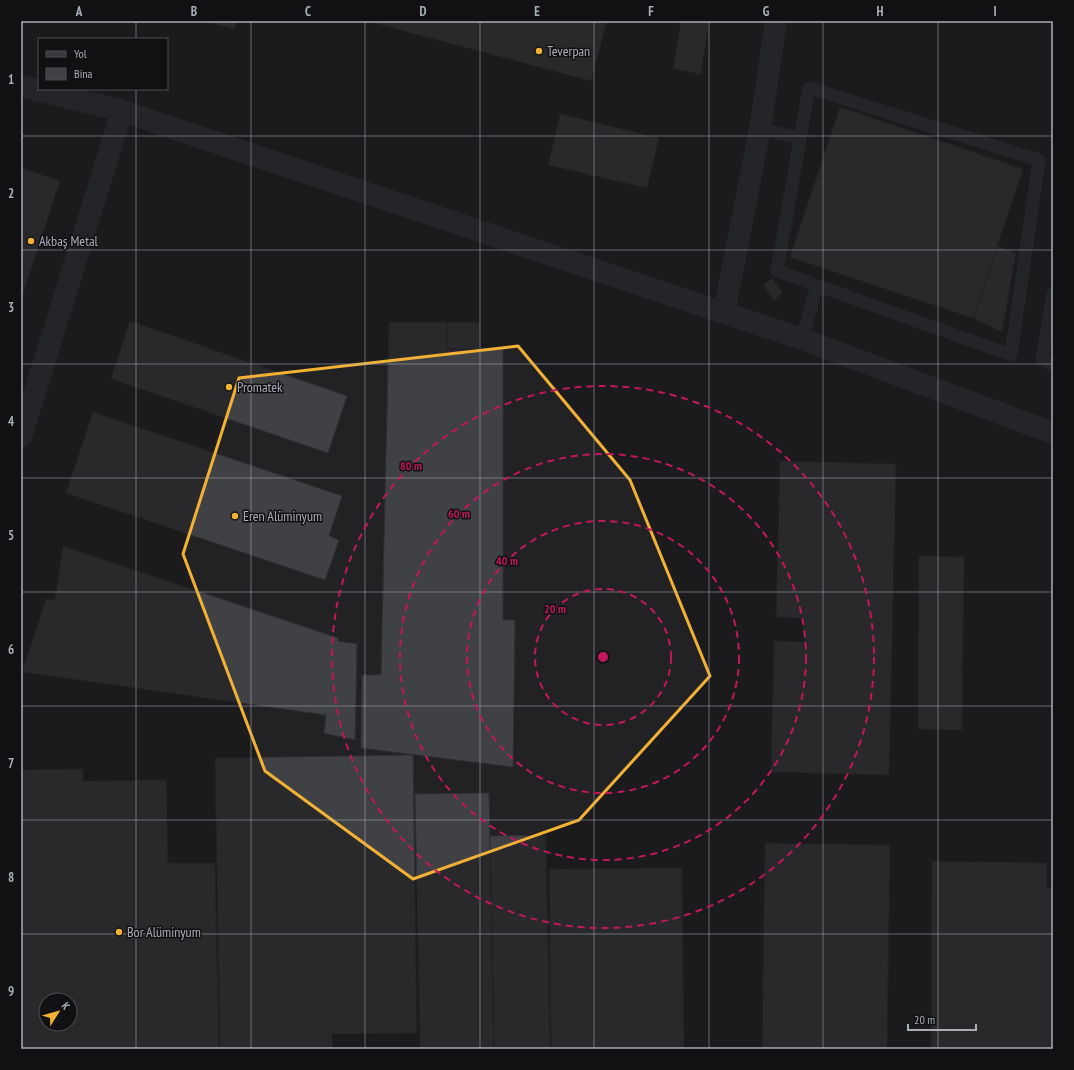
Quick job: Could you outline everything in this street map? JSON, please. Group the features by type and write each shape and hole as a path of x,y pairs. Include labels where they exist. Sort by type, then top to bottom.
{"street":[{"path":"724,313 760,129 776,21"},
{"path":"21,86 122,112 802,339 1053,433"},
{"path":"21,438 122,112"}],"lane":[{"path":"809,88 1039,160 1011,355 777,271 800,138 809,88"},
{"path":"760,129 800,138"},
{"path":"802,339 817,286"},
{"path":"1053,293 1042,360 1053,364"}],"highlighted area":[{"path":"518,346 630,480 710,676 579,820 413,879 265,771 183,554 239,378"}],"shaded area":[{"path":"21,21 1053,21 1053,1049 21,1049"}],"building":[{"path":"203,21 237,21 235,29"},
{"name":"Teverpan","path":"367,21 607,21 591,81"},
{"path":"681,21 709,21 701,74 673,69"},
{"path":"840,107 1023,169 973,318 790,257"},
{"path":"560,114 659,138 647,188 548,165"},
{"name":"Akbaş Metal","path":"21,168 60,181 21,300"},
{"path":"997,246 1016,253 1002,332 973,318"},
{"path":"772,278 783,293 774,300 763,285"},
{"name":"Promatek","path":"130,321 347,396 328,453 111,379"},
{"path":"389,322 447,322 447,349 503,349 503,620 515,620 513,767 361,748 362,675 381,675"},
{"path":"447,322 480,322 480,350 447,349"},
{"name":"Eren Alüminyum","path":"93,412 342,496 329,536 339,540 325,580 66,493"},
{"path":"780,461 896,464 889,775 771,772 774,641 804,642 804,618 776,617"},
{"path":"63,546 338,638 338,641 357,644 355,740 324,733 326,715 22,672 46,599 55,600"},
{"path":"919,556 964,557 962,730 918,729"},
{"path":"413,755 417,1033 332,1034 333,1049 220,1049 215,758"},
{"name":"Bor Alüminyum","path":"83,769 83,781 166,780 168,863 215,863 219,1049 21,1049 21,770"},
{"path":"489,793 494,1049 420,1049 415,794"},
{"path":"546,835 550,1049 494,1049 490,836"},
{"path":"765,843 890,845 887,1049 762,1049"},
{"path":"932,861 1047,863 1047,888 1053,888 1053,1049 931,1049"},
{"path":"682,868 684,1049 551,1049 549,869"}],"place":[{"name":"Teverpan","path":"539,51"},
{"name":"Akbaş Metal","path":"31,241"},
{"name":"Promatek","path":"229,387"},
{"name":"Eren Alüminyum","path":"235,516"},
{"name":"Bor Alüminyum","path":"119,932"}]}
